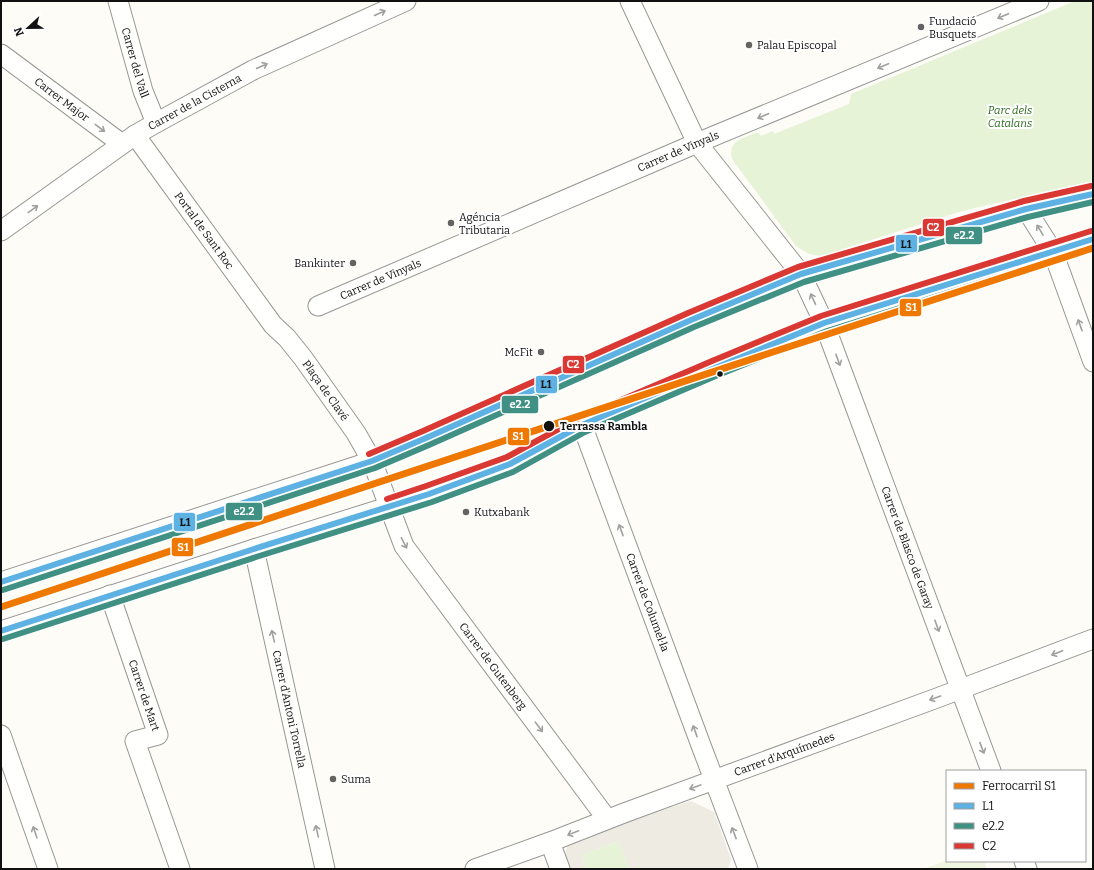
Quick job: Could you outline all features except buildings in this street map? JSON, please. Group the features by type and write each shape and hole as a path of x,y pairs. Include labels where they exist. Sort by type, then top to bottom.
{"street":[{"name":"Carrer del Vall","path":"118,1 143,91 156,123"},
{"name":"Carrer de la Cisterna","path":"1,231 129,140 156,123 253,70 406,1"},
{"name":"Carrer de Blasco de Garay","path":"630,1 697,143 801,274 824,323 991,770"},
{"name":"Carrer de Vinyals","path":"318,306 697,143 1039,1"},
{"name":"Carrer Major","path":"1,54 129,140"},
{"name":"Portal de Sant Roc","path":"129,140 273,325"},
{"path":"1,582 372,461 691,320 801,274 1026,209 1093,194"},
{"path":"1026,209 1053,252 1093,362"},
{"path":"1,631 429,494 510,464 582,425 824,323 1093,239"},
{"name":"Plaça de Clavé","path":"273,325 287,338 356,433 372,461 389,507"},
{"name":"Carrer de Columel·la","path":"582,425 748,869"},
{"name":"Carrer de Gutenberg","path":"389,507 404,546 607,820"},
{"name":"Carrer d'Antoni Torrella","path":"254,549 326,869"},
{"name":"Carrer de Mart","path":"110,595 158,735 134,741 180,869"},
{"name":"Carrer d'Arquímedes","path":"475,869 1093,639"},
{"path":"1,734 48,869"},
{"path":"550,842 560,869"}],"green space":[{"name":"Parc dels Catalans","path":"1075,1 1093,1 1093,181 962,211 821,256 809,254 796,246 732,159 732,148 734,144 742,138 758,132 761,136 773,131 774,134 849,104 851,94"},
{"path":"619,841 629,869 586,869 582,855"},
{"path":"946,860 946,862 984,862 987,869 923,869"}],"shaded area":[{"path":"691,801 714,812 731,859 728,869 629,869 619,841 582,855 586,869 566,869 564,864 566,850 569,843 628,821"}],"rail line":[{"name":"S1","path":"1,607 1093,248"}],"transit line":[{"name":"C2","path":"369,454 688,313 798,267 1024,201 1091,186"},
{"name":"L1","path":"1,582 372,461 691,320 801,274 1026,209 1093,194"},
{"name":"e2.2","path":"3,590 375,468 694,327 804,282 1028,217 1093,202"},
{"name":"C2","path":"387,499 507,457 579,418 821,316 1091,231"},
{"name":"L1","path":"1,631 429,494 510,464 582,425 824,323 1093,239"},
{"name":"e2.2","path":"3,639 432,502 513,472 585,432 718,375 827,331 1093,247"}],"place":[{"name":"Fundació Busquets","path":"921,27"},
{"name":"Palau Episcopal","path":"749,45"},
{"name":"Agéncia Tributaria","path":"451,223"},
{"name":"Bankinter","path":"353,263"},
{"name":"McFit","path":"541,352"},
{"name":"Terrassa Rambla","path":"549,426"},
{"name":"Kutxabank","path":"466,512"},
{"name":"Suma","path":"333,779"}]}
